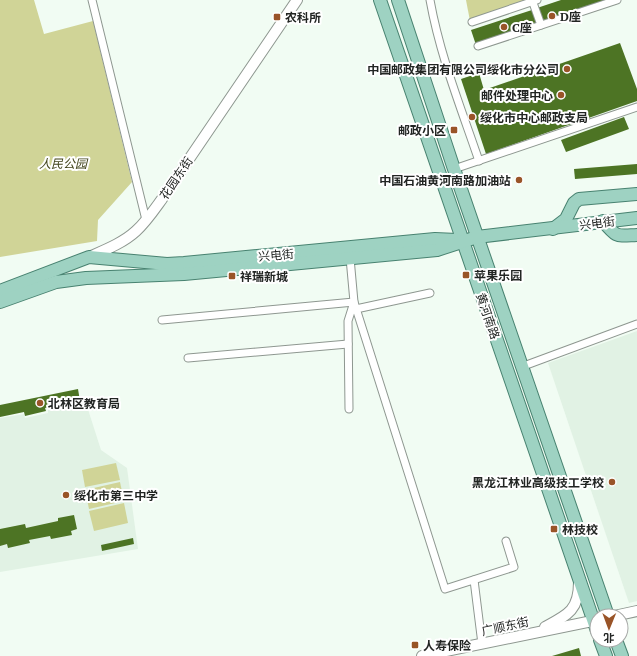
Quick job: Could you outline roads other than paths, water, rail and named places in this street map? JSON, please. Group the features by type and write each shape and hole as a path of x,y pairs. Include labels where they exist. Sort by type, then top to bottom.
{"main road":[{"name":"花园东街","path":"0,291 89,257 126,239 136,231 162,199 297,0"},
{"name":"黄河南路","path":"380,0 590,608"},
{"name":"黄河南路","path":"398,0 521,367 605,608"},
{"path":"441,174 454,169"},
{"path":"553,229 566,218 574,203 579,199 637,194"},
{"name":"兴电街","path":"89,257 167,264 184,264 349,253 437,250 477,237 637,218"},
{"path":"603,221 614,234 622,236 637,235"},
{"name":"兴电街","path":"0,302 56,282 86,278 184,274 349,253"},
{"path":"532,634 561,619 572,610 578,600 578,576"},
{"name":"广顺东街","path":"422,656 436,655 532,634 589,625"}],"street":[{"path":"92,0 146,220"},
{"path":"430,0 437,34 446,66 479,161"},
{"path":"478,46 617,0"},
{"path":"472,22 534,1 540,25"},
{"path":"454,169 637,107"},
{"path":"349,253 355,306 445,589 514,567 506,540"},
{"path":"162,320 355,306 430,293"},
{"path":"349,409 348,321 355,306"},
{"path":"521,367 637,324"},
{"path":"188,358 348,344"},
{"path":"474,580 482,644"}],"place":[{"name":"D座","path":"552,16"},
{"name":"农科所","path":"277,17"},
{"name":"C座","path":"504,27"},
{"name":"中国邮政集团有限公司绥化市分公司","path":"567,69"},
{"name":"邮件处理中心","path":"561,95"},
{"name":"绥化市中心邮政支局","path":"472,117"},
{"name":"邮政小区","path":"454,130"},
{"name":"中国石油黄河南路加油站","path":"519,180"},
{"name":"苹果乐园","path":"466,275"},
{"name":"祥瑞新城","path":"232,276"},
{"name":"北林区教育局","path":"40,403"},
{"name":"黑龙江林业高级技工学校","path":"612,482"},
{"name":"绥化市第三中学","path":"66,495"},
{"name":"林技校","path":"554,529"},
{"name":"人寿保险","path":"415,645"}],"park label":[{"name":"人民公园","path":"63,163"}]}
